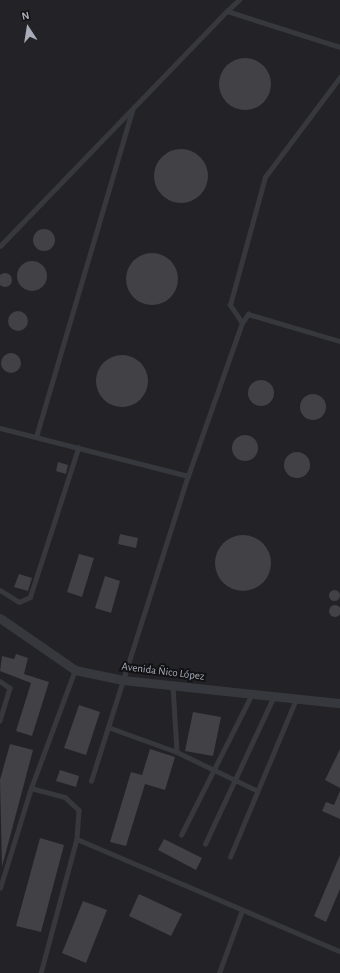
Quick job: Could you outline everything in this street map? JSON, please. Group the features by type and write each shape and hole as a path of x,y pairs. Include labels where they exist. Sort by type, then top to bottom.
{"street":[{"name":"Avenida Ñico López","path":"0,618 75,670 123,680 340,703"}],"lane":[{"path":"0,246 132,108 239,0"},
{"path":"227,11 340,47"},
{"path":"242,324 230,305 265,177 340,76"},
{"path":"36,437 132,108"},
{"path":"91,781 188,476 242,324 248,314 340,341"},
{"path":"0,428 188,476"},
{"path":"0,590 19,602 30,597 78,448"},
{"path":"0,888 31,788 75,670"},
{"path":"0,681 10,688 0,720"},
{"path":"173,686 178,752"},
{"path":"181,835 252,694"},
{"path":"205,844 274,696"},
{"path":"230,857 256,790 296,699"},
{"path":"108,727 178,752 256,790"},
{"path":"31,788 73,802 79,810 77,839 41,973"},
{"path":"77,839 340,952"},
{"path":"219,973 242,910"}],"shaded area":[{"path":"0,0 340,0 340,973 0,973"}],"building":[{"path":"245,58 255,60 263,66 269,74 271,84 269,94 263,102 255,108 245,110 235,108 227,102 221,94 219,84 221,74 227,66 235,60"},
{"path":"181,149 191,151 200,157 206,166 208,176 206,186 200,195 191,201 181,203 171,201 162,195 156,186 154,176 156,166 162,157 171,151"},
{"path":"44,229 52,232 55,240 52,248 44,251 36,248 33,240 36,232"},
{"path":"147,253 157,253 171,260 178,274 178,284 171,298 157,305 147,305 137,301 130,294 126,284 126,274 130,264 137,257"},
{"path":"32,261 38,262 46,270 46,282 38,290 32,291 26,290 18,282 17,276 18,270 26,262"},
{"path":"2,273 8,273 12,277 12,283 8,287 2,287 -2,283 -2,277"},
{"path":"18,311 25,314 28,321 25,328 18,331 11,328 8,321 11,314"},
{"path":"11,353 18,356 21,363 18,370 11,373 4,370 1,363 4,356"},
{"path":"117,355 127,355 136,359 144,367 148,376 148,386 144,395 136,403 127,407 117,407 108,403 100,395 96,386 96,376 100,367 108,359"},
{"path":"261,380 270,384 274,393 270,402 261,406 252,402 248,393 252,384"},
{"path":"313,394 322,398 326,407 322,416 313,420 304,416 300,407 304,398"},
{"path":"245,435 254,439 258,448 254,457 245,461 236,457 232,448 236,439"},
{"path":"297,452 306,456 310,465 306,474 297,478 288,474 284,465 288,456"},
{"path":"58,462 68,465 66,474 56,471"},
{"path":"120,534 138,538 136,548 118,544"},
{"path":"237,535 249,535 259,539 267,547 271,557 271,569 267,579 259,587 249,591 237,591 227,587 219,579 215,569 215,557 219,547 227,539"},
{"path":"79,554 94,558 82,597 67,592"},
{"path":"19,574 32,578 28,591 14,587"},
{"path":"105,576 120,581 111,613 95,608"},
{"path":"332,590 336,590 338,591 338,599 332,600 329,597 329,593"},
{"path":"333,605 337,605 341,611 337,617 333,617 329,613 329,609"},
{"path":"16,654 28,658 24,674 49,682 32,736 16,731 31,683 0,671 2,656 14,659"},
{"path":"79,705 100,712 86,755 64,748"},
{"path":"193,712 221,717 213,756 185,751"},
{"path":"10,744 33,750 2,867 0,780"},
{"path":"150,749 175,757 165,790 145,784 126,846 110,842 131,772 142,775"},
{"path":"340,749 340,788 325,780"},
{"path":"60,770 79,776 76,787 56,781"},
{"path":"340,791 340,819 322,811 326,802 334,805"},
{"path":"40,838 64,845 41,932 16,926"},
{"path":"164,839 202,858 196,870 158,850"},
{"path":"340,855 340,889 326,922 314,916"},
{"path":"139,894 182,914 171,936 129,916"},
{"path":"83,901 107,910 86,963 62,953"}]}
